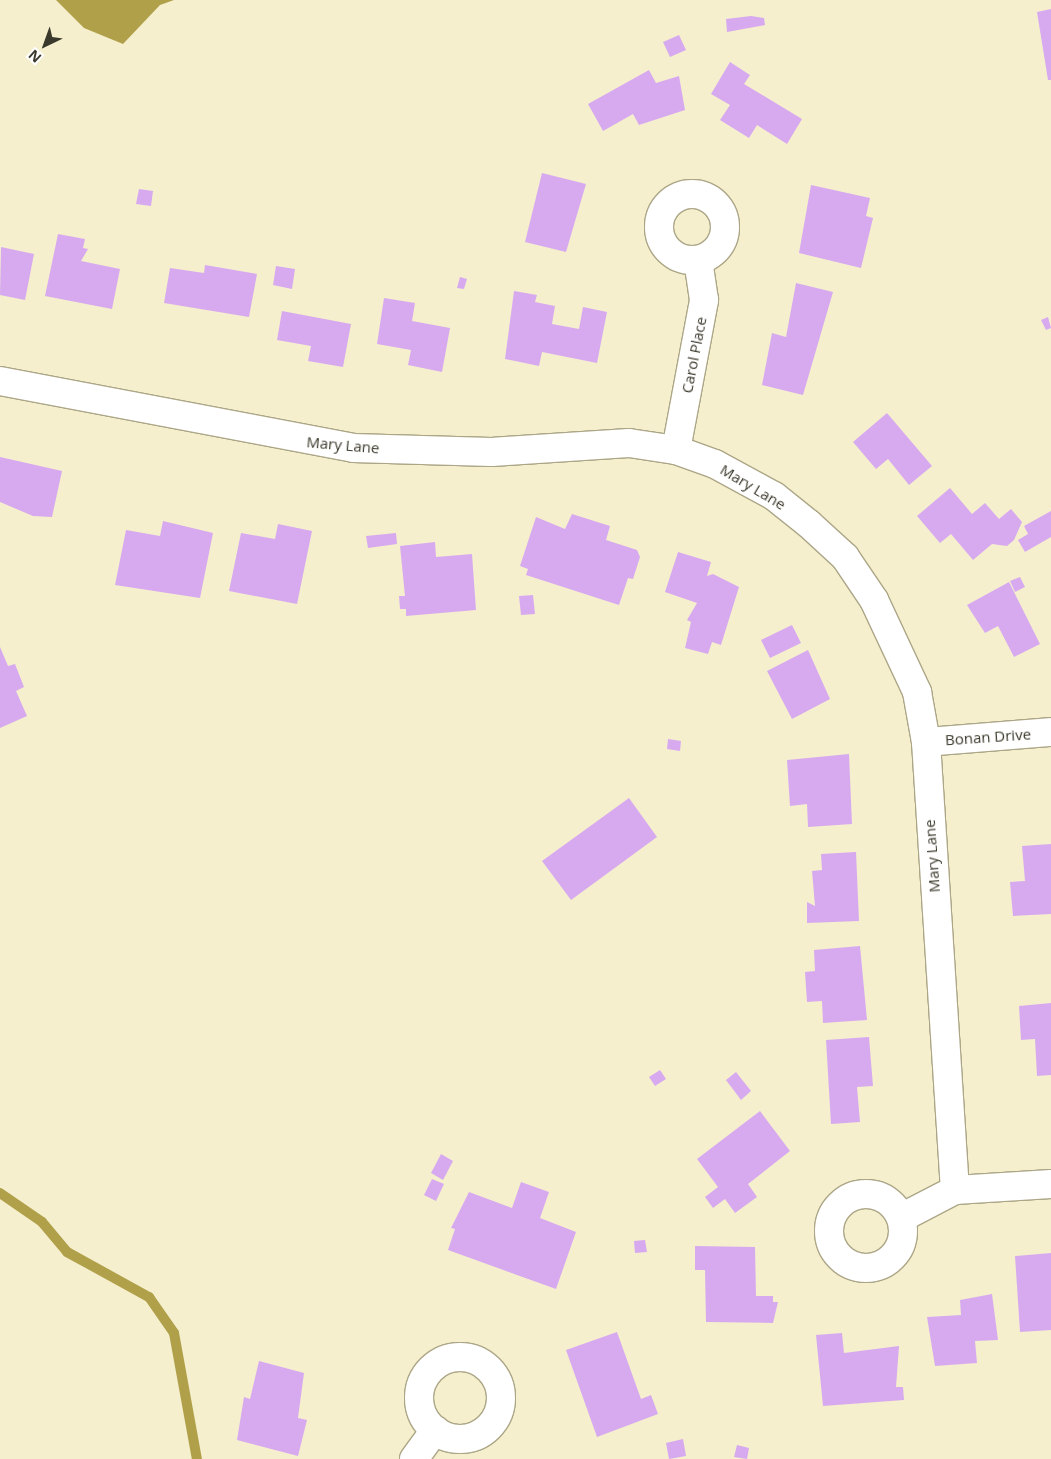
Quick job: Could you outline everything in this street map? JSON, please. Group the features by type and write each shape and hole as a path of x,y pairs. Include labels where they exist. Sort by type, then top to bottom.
{"street":[{"name":"Carol Place","path":"676,450 704,300 698,260"},
{"name":"Mary Lane","path":"0,381 353,448 491,452 629,443 676,450 715,464 774,496 845,557 874,600 918,692 926,742 954,1190"},
{"name":"Bonan Drive","path":"926,742 1051,732"},
{"path":"901,1218 954,1190 1051,1184"},
{"path":"414,1459 435,1430"}],"shaded area":[{"path":"56,0 174,0 160,5 123,44 84,28"}],"building":[{"path":"1051,9 1051,80 1048,80 1037,12"},
{"path":"751,16 764,18 765,25 727,32 726,19"},
{"path":"679,35 686,50 670,57 663,42"},
{"path":"730,62 750,75 744,84 802,119 787,144 757,125 749,138 720,120 730,105 711,94"},
{"path":"649,70 656,83 679,76 685,110 639,125 633,114 603,131 588,104"},
{"path":"542,173 586,184 566,252 525,242"},
{"path":"811,185 870,198 866,216 873,218 861,268 799,253"},
{"path":"139,189 153,191 151,206 136,204"},
{"path":"58,234 85,239 83,248 88,249 81,261 120,269 112,309 45,296"},
{"path":"1,247 34,254 25,300 0,295"},
{"path":"205,265 257,274 249,317 164,303 170,268 204,273"},
{"path":"276,266 295,269 292,289 273,285"},
{"path":"460,277 467,279 464,289 457,288"},
{"path":"796,283 833,292 803,395 762,385 772,333 786,337"},
{"path":"514,291 537,295 535,302 555,306 552,324 579,329 583,307 607,312 597,363 542,352 539,366 505,359"},
{"path":"384,298 415,303 412,321 450,328 442,372 408,365 411,350 377,344"},
{"path":"282,311 351,324 343,367 308,361 311,346 277,340"},
{"path":"1048,317 1051,328 1046,330 1041,320"},
{"path":"887,413 932,466 909,485 888,459 876,469 853,442"},
{"path":"0,457 62,471 52,517 33,516 0,502"},
{"path":"950,488 972,514 985,503 999,519 1011,509 1022,522 1014,540 1007,546 992,544 973,560 951,534 940,543 917,516"},
{"path":"1051,511 1051,537 1025,552 1018,540 1028,534 1024,526"},
{"path":"572,514 610,526 606,540 637,550 640,557 633,579 628,578 619,605 526,575 528,569 520,566 536,517 565,529"},
{"path":"163,521 213,533 200,598 115,585 126,530 160,536"},
{"path":"278,524 312,531 297,604 229,591 241,533 275,539"},
{"path":"396,533 397,544 368,548 366,536"},
{"path":"435,542 436,557 472,554 476,610 406,616 406,609 400,609 399,596 405,596 400,546"},
{"path":"678,552 711,562 707,576 713,574 739,587 721,645 712,642 708,654 685,648 691,622 687,620 697,603 665,592"},
{"path":"1020,577 1025,587 1015,592 1010,581"},
{"path":"1009,582 1040,644 1014,657 998,626 985,633 967,605"},
{"path":"533,595 535,614 521,615 519,596"},
{"path":"792,625 801,643 770,658 761,640"},
{"path":"0,647 8,666 15,664 24,687 16,691 27,716 0,728"},
{"path":"808,650 830,699 792,719 767,671"},
{"path":"668,739 681,741 680,751 667,749"},
{"path":"849,754 852,824 808,827 807,804 790,806 787,760"},
{"path":"629,798 657,837 571,900 542,861"},
{"path":"1051,844 1051,914 1013,916 1010,882 1025,881 1022,846"},
{"path":"856,852 859,921 807,923 807,902 815,906 812,871 822,870 821,854"},
{"path":"860,946 867,1020 823,1023 822,1001 807,1002 805,972 815,971 814,950"},
{"path":"1051,1003 1051,1075 1037,1076 1035,1039 1021,1040 1019,1006"},
{"path":"869,1037 873,1086 857,1087 860,1122 831,1124 826,1040"},
{"path":"660,1070 666,1079 655,1086 649,1077"},
{"path":"736,1072 751,1091 741,1100 726,1080"},
{"path":"760,1111 790,1151 748,1184 757,1197 735,1213 725,1199 713,1208 705,1197 718,1187 697,1159"},
{"path":"441,1154 453,1161 443,1180 431,1173"},
{"path":"432,1179 444,1184 436,1201 424,1195"},
{"path":"521,1182 549,1192 540,1218 576,1232 556,1289 448,1250 455,1229 451,1228 469,1192 512,1208"},
{"path":"645,1240 647,1252 635,1253 634,1241"},
{"path":"695,1246 755,1247 756,1296 773,1296 773,1302 778,1302 773,1323 706,1322 705,1270 695,1270"},
{"path":"1051,1253 1051,1330 1020,1332 1015,1256"},
{"path":"992,1294 998,1340 975,1341 977,1363 935,1366 927,1317 961,1315 960,1300"},
{"path":"617,1332 641,1399 651,1395 658,1414 597,1437 566,1350"},
{"path":"842,1333 844,1353 899,1346 896,1387 903,1387 904,1400 823,1406 816,1335"},
{"path":"259,1361 304,1373 298,1418 307,1420 298,1456 237,1440 244,1397 250,1399"},
{"path":"683,1439 686,1456 669,1459 666,1443"},
{"path":"737,1445 749,1448 747,1459 734,1457"}],"waterway":[{"path":"0,1193 42,1222 67,1252 149,1297 174,1333 197,1459"}]}
